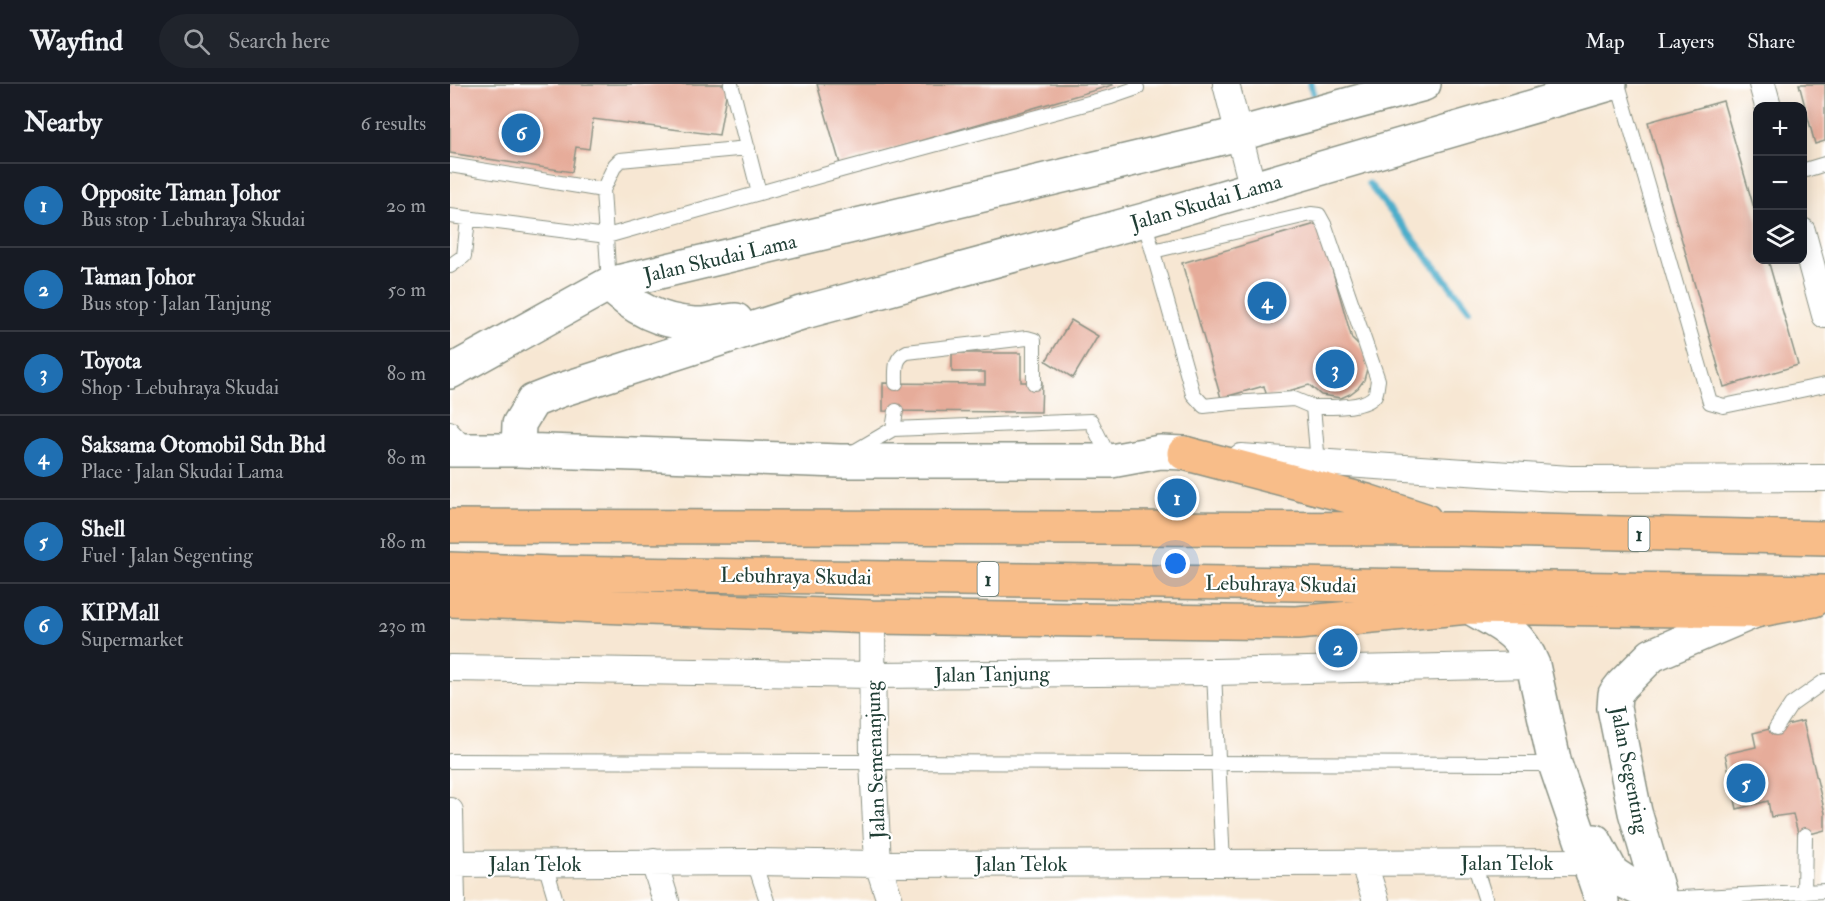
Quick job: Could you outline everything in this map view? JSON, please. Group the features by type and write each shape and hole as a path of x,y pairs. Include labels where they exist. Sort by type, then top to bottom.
{"main road":[{"path":"1184,453 1367,501 1454,529"},
{"name":"1","path":"450,526 1454,529 1825,538"},
{"name":"Lebuhraya Skudai","path":"450,569 554,573 1825,592"},
{"path":"450,600 872,617 1298,623 1469,607 1755,611 1825,598"}],"street":[{"path":"1226,84 1253,189"},
{"name":"Jalan Skudai Lama","path":"450,372 609,284 1239,134 1424,84"},
{"name":"Jalan Skudai Lama","path":"518,450 519,424 533,400 561,390 801,313 1144,220 1610,84"},
{"path":"1762,84 1767,102"},
{"path":"1807,242 1821,281 1825,315"},
{"name":"Jalan Skudai Lama","path":"609,284 621,296 639,308 663,319 695,324 801,313"},
{"path":"457,443 518,450 840,460 1111,461 1160,452 1570,479 1825,478"},
{"path":"1469,607 1517,636 1528,652 1533,665 1555,764 1602,901"},
{"name":"Jalan Segenting","path":"1661,900 1635,812 1614,708 1616,694 1652,655 1755,611"},
{"name":"Jalan Semenanjung","path":"872,617 873,762 879,864 890,901"},
{"name":"Jalan Tanjung","path":"450,668 872,675 1215,672 1533,665"},
{"path":"1555,764 1612,873 1661,900"},
{"path":"450,811 452,901"},
{"path":"654,862 666,901"},
{"name":"Jalan Telok","path":"451,864 1590,862"},
{"path":"1364,864 1376,901"}],"lane":[{"path":"731,84 759,193"},
{"path":"1618,84 1710,402 1724,406 1825,385"},
{"path":"450,216 607,236 1137,88"},
{"path":"609,284 603,190 615,165 620,160 748,148"},
{"path":"1807,170 1825,164"},
{"path":"450,165 603,190"},
{"path":"1144,220 1193,394 1204,406 1294,399 1313,407 1357,405 1367,402 1375,395 1378,380 1325,226 1319,215 1311,214 1153,251"},
{"path":"450,266 464,256 468,219"},
{"path":"896,383 897,362 900,355 907,352 1028,338 1034,340 1035,346 1034,382"},
{"path":"1313,407 1318,463"},
{"path":"893,429 896,411"},
{"path":"840,460 893,429 1031,418 1091,421 1111,461"},
{"path":"1215,672 1223,864"},
{"path":"1776,728 1791,705 1825,681"},
{"path":"450,761 1555,764"},
{"path":"1804,835 1804,893"},
{"path":"754,862 767,901"},
{"path":"1474,863 1486,901"},
{"path":"545,864 556,901"},
{"path":"1661,900 1825,891"}],"building":[{"path":"450,84 728,84 719,135 593,119 589,149 576,147 572,172 450,153"},
{"path":"817,84 1112,84 1113,85 840,164"},
{"path":"1799,84 1825,84 1825,141 1815,144 1807,114 1807,102 1804,102"},
{"path":"1723,101 1753,205 1753,264 1769,264 1798,365 1724,387 1648,122"},
{"path":"1319,223 1352,339 1363,350 1367,359 1364,380 1358,388 1341,398 1321,395 1309,385 1267,397 1264,386 1221,398 1182,263"},
{"path":"1071,320 1098,336 1073,378 1046,361"},
{"path":"952,353 1021,353 1021,382 1042,382 1041,412 883,411 883,383 985,384 985,372 952,372"},
{"path":"1803,721 1825,813 1825,830 1799,837 1793,814 1771,817 1768,801 1737,809 1725,754 1756,747 1753,733"}],"waterway":[{"path":"1311,84 1313,93"},
{"path":"1369,184 1469,309"}],"place":[{"name":"KIPMall","path":"521,133"},
{"name":"Saksama Otomobil Sdn Bhd","path":"1267,301"},
{"name":"Toyota","path":"1335,369"},
{"name":"Opposite Taman Johor","path":"1177,498"},
{"name":"Taman Johor","path":"1338,648"},
{"name":"Shell","path":"1746,783"}]}
